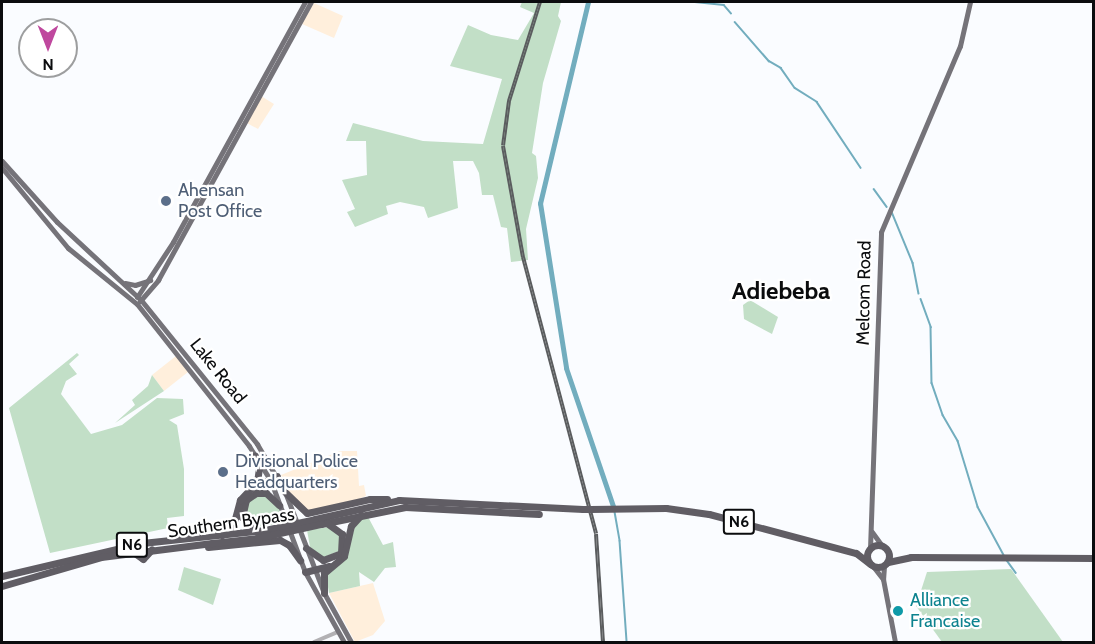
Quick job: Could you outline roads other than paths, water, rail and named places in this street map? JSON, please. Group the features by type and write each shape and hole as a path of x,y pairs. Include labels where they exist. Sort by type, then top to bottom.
{"highway":[{"path":"254,486 259,468 255,456"},
{"path":"222,535 233,526 240,500 254,486 274,477"},
{"path":"285,492 307,513 370,499 399,500"},
{"path":"262,531 242,517 246,500 256,493 266,493 279,505"},
{"name":"Southern Bypass","path":"2,586 133,552 257,538 399,500 459,501 526,512"},
{"name":"Southern Bypass","path":"2,576 100,551 262,531 365,512 421,507 526,512 666,508 709,514 856,553 871,565"},
{"path":"324,593 323,575 331,565 344,556 351,526 365,512"},
{"path":"306,548 323,560 341,553 342,534 320,522"},
{"path":"196,544 208,547 280,540 289,544 300,560"},
{"path":"886,564 884,547 911,557"},
{"name":"N6","path":"869,550 884,547"},
{"path":"869,550 871,565 886,564 911,557 1094,558"},
{"name":"Southern Bypass","path":"856,553 869,550"},
{"path":"305,573 331,565"}],"main road":[{"path":"137,301 152,280 305,2"},
{"path":"137,301 150,291 311,2"},
{"name":"Melcom Road","path":"869,550 881,232 960,46 970,2"},
{"name":"Lake Road","path":"2,161 57,222 122,282 285,492 344,642"},
{"name":"Lake Road","path":"2,168 68,248 150,310 257,444 274,477 279,505 305,573 340,630 351,642"},
{"path":"122,282 135,285 152,280"},
{"path":"150,291 150,310"},
{"path":"871,531 884,547"},
{"path":"886,564 883,579 895,642"},
{"path":"871,565 883,579"}],"street":[{"path":"314,642 340,630"}],"waterway":[{"path":"588,2 540,203 566,368 614,509"},
{"path":"695,2 724,5 731,13"},
{"path":"735,22 769,61 781,68 795,88 817,102 861,168"},
{"path":"874,189 887,207"},
{"path":"892,212 913,263 919,293"},
{"path":"921,299 931,327 932,383 943,415 958,441 978,507 1004,555"},
{"path":"615,512 620,541 627,642"},
{"path":"1006,559 1016,573"}],"railway":[{"path":"540,2 509,101 503,146 523,257 596,534 603,642"}],"place":[{"name":"Ahensan Post Office","path":"166,201"},
{"name":"Divisional Police Headquarters","path":"223,472"},
{"name":"Alliance Francaise","path":"898,611"}],"district":[{"name":"Adiebeba","path":"781,291"}]}
